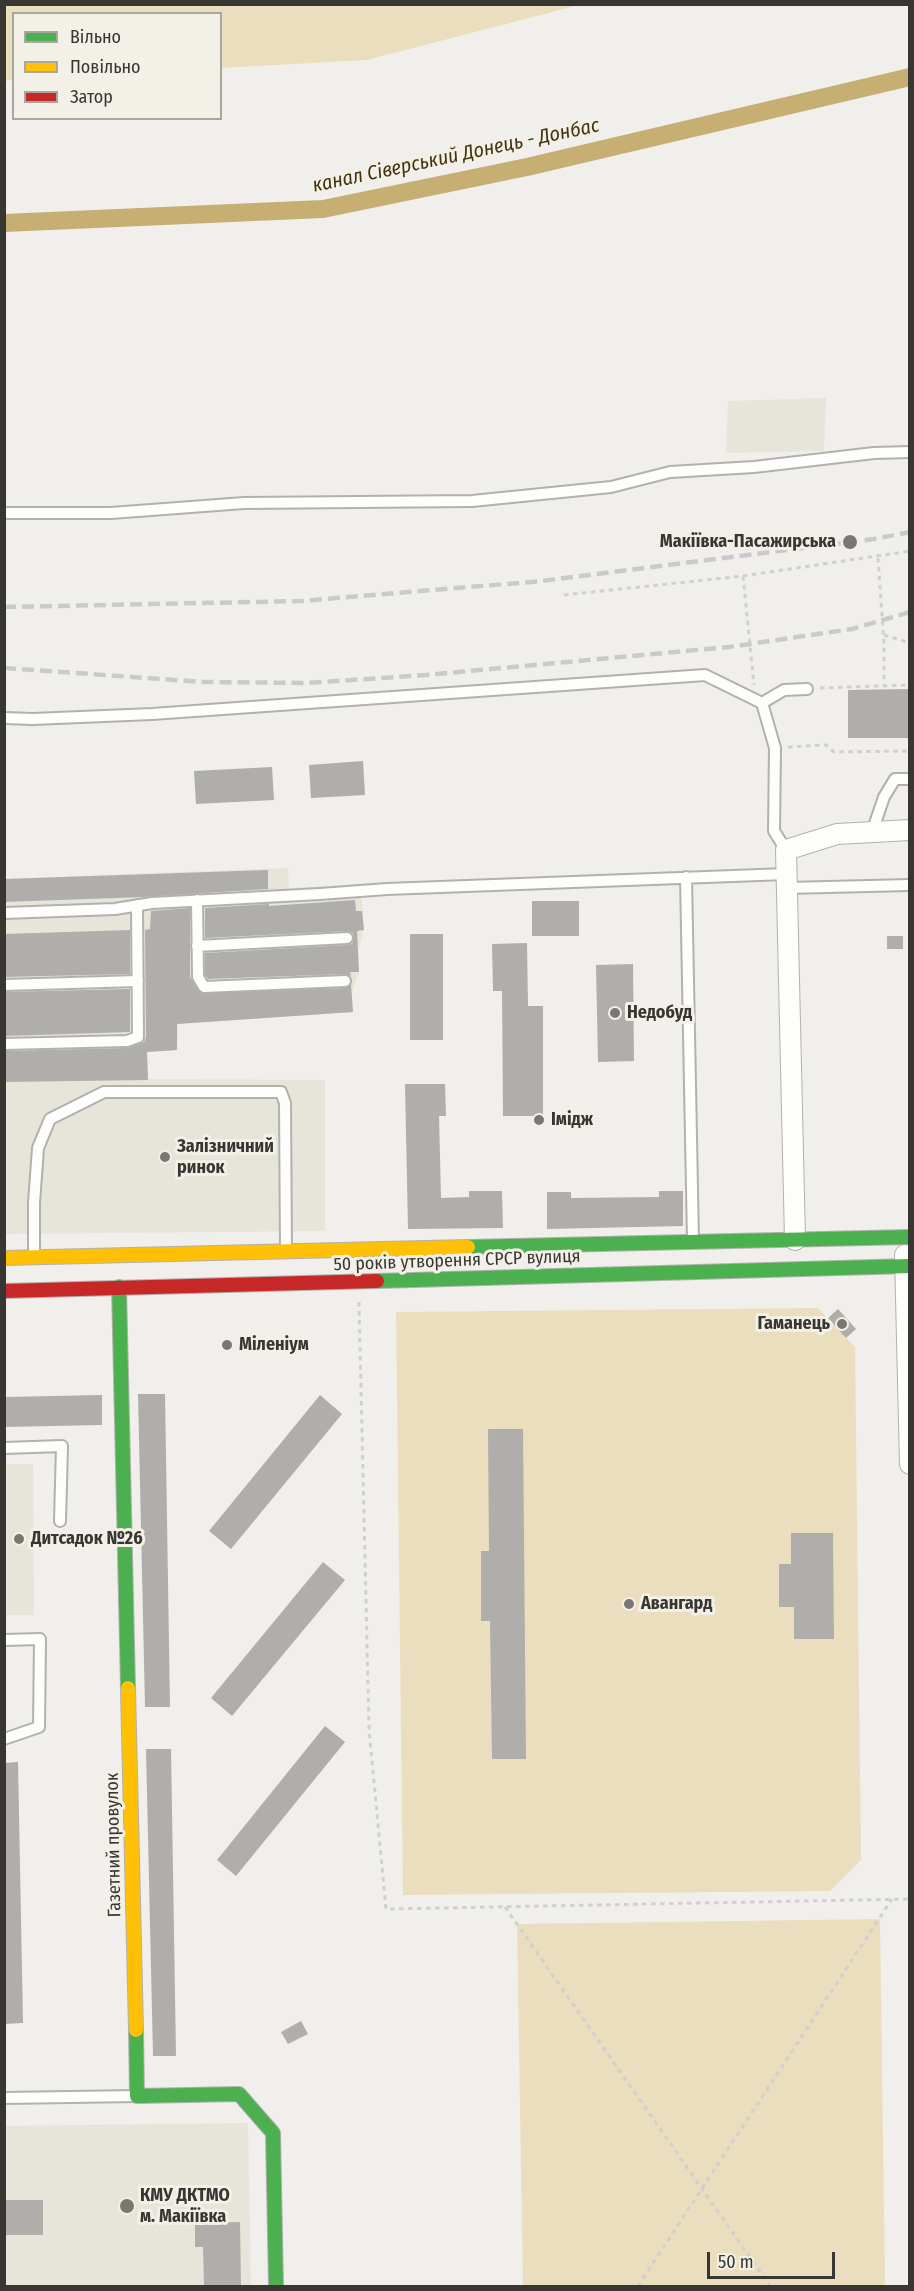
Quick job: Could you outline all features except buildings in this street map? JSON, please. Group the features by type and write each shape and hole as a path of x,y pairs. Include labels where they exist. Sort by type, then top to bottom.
{"main road":[{"name":"50 років утворення СРСР вулиця","path":"4,1258 907,1237"},
{"name":"50 років утворення СРСР вулиця","path":"4,1291 907,1266"},
{"name":"Газетний провулок","path":"119,1287 137,2096"},
{"path":"137,2096 239,2094 273,2133 276,2286"}],"street":[{"path":"795,1240 786,850 837,834 909,830"},
{"path":"907,1237 909,1464"}],"lane":[{"path":"4,513 111,513 244,503 472,501 611,487 670,472 754,467 874,453 909,452"},
{"path":"4,718 152,714 705,675 762,703 776,748 774,831 786,850"},
{"path":"762,703 784,690 807,689"},
{"path":"872,832 884,797 895,779 909,779"},
{"path":"686,877 693,1242"},
{"path":"4,913 115,909 197,900 387,889 686,877 909,885"},
{"path":"197,900 198,977 204,987 345,981"},
{"path":"4,1044 127,1041 138,1037 137,905"},
{"path":"198,946 347,938"},
{"path":"4,985 138,981"},
{"path":"34,1257 34,1203 38,1148 44,1128 50,1119 105,1092 281,1092 285,1103 286,1251"},
{"path":"4,1448 62,1446 60,1521"},
{"path":"4,1640 40,1639 39,1727 4,1739"},
{"path":"4,2098 137,2096"}],"path":[{"path":"564,595 743,576 878,558 909,551"},
{"path":"878,558 884,635 884,685"},
{"path":"743,576 754,686"},
{"path":"884,635 909,643"},
{"path":"807,689 909,685"},
{"path":"776,748 826,745 834,752 909,752"},
{"path":"359,1282 369,1729 386,1909 909,1899"},
{"path":"638,2286 892,1899"},
{"path":"505,1907 770,2286"}],"shaded area":[{"path":"5,4 579,4 367,60 222,68 222,12 12,12 12,80 5,81"},
{"path":"826,398 824,451 726,453 728,401"},
{"path":"288,868 289,888 361,884 364,930 358,951 359,972 352,992 353,1012 178,1024 177,1050 147,1052 148,1079 325,1080 325,1231 5,1234 4,879"},
{"name":"Авангард","path":"818,1308 855,1347 861,1860 830,1891 403,1895 396,1312"},
{"name":"Дитсадок №26","path":"5,1464 33,1464 34,1615 5,1615"},
{"path":"880,1919 885,2286 523,2286 517,1924"},
{"name":"КМУ ДКТМО м. Макіївка","path":"248,2123 251,2286 5,2286 4,2126"}],"waterway":[{"name":"канал Сіверський Донець - Донбас","path":"4,223 323,209 527,167 910,77"}],"railway":[{"path":"4,607 301,601 542,581 874,539 910,532"},
{"path":"4,668 204,682 307,683 426,675 729,647 852,629 910,612"}],"traffic: fast":[{"path":"468,1247 910,1237"},
{"path":"377,1281 910,1266"},
{"path":"119,1287 128,1688"},
{"path":"136,2030 137,2096 239,2094 273,2133 276,2286"}],"traffic: slow":[{"path":"4,1258 468,1247"},
{"path":"128,1688 136,2030"}],"traffic: jam":[{"path":"4,1291 377,1281"}],"place":[{"name":"Макіївка-Пасажирська","path":"850,542"},
{"name":"Недобуд","path":"615,1013"},
{"name":"Імідж","path":"539,1120"},
{"name":"Залізничний ринок","path":"165,1157"},
{"name":"Гаманець","path":"842,1324"},
{"name":"Міленіум","path":"227,1345"},
{"name":"Дитсадок №26","path":"19,1539"},
{"name":"Авангард","path":"629,1604"},
{"name":"КМУ ДКТМО м. Макіївка","path":"127,2206"}]}
